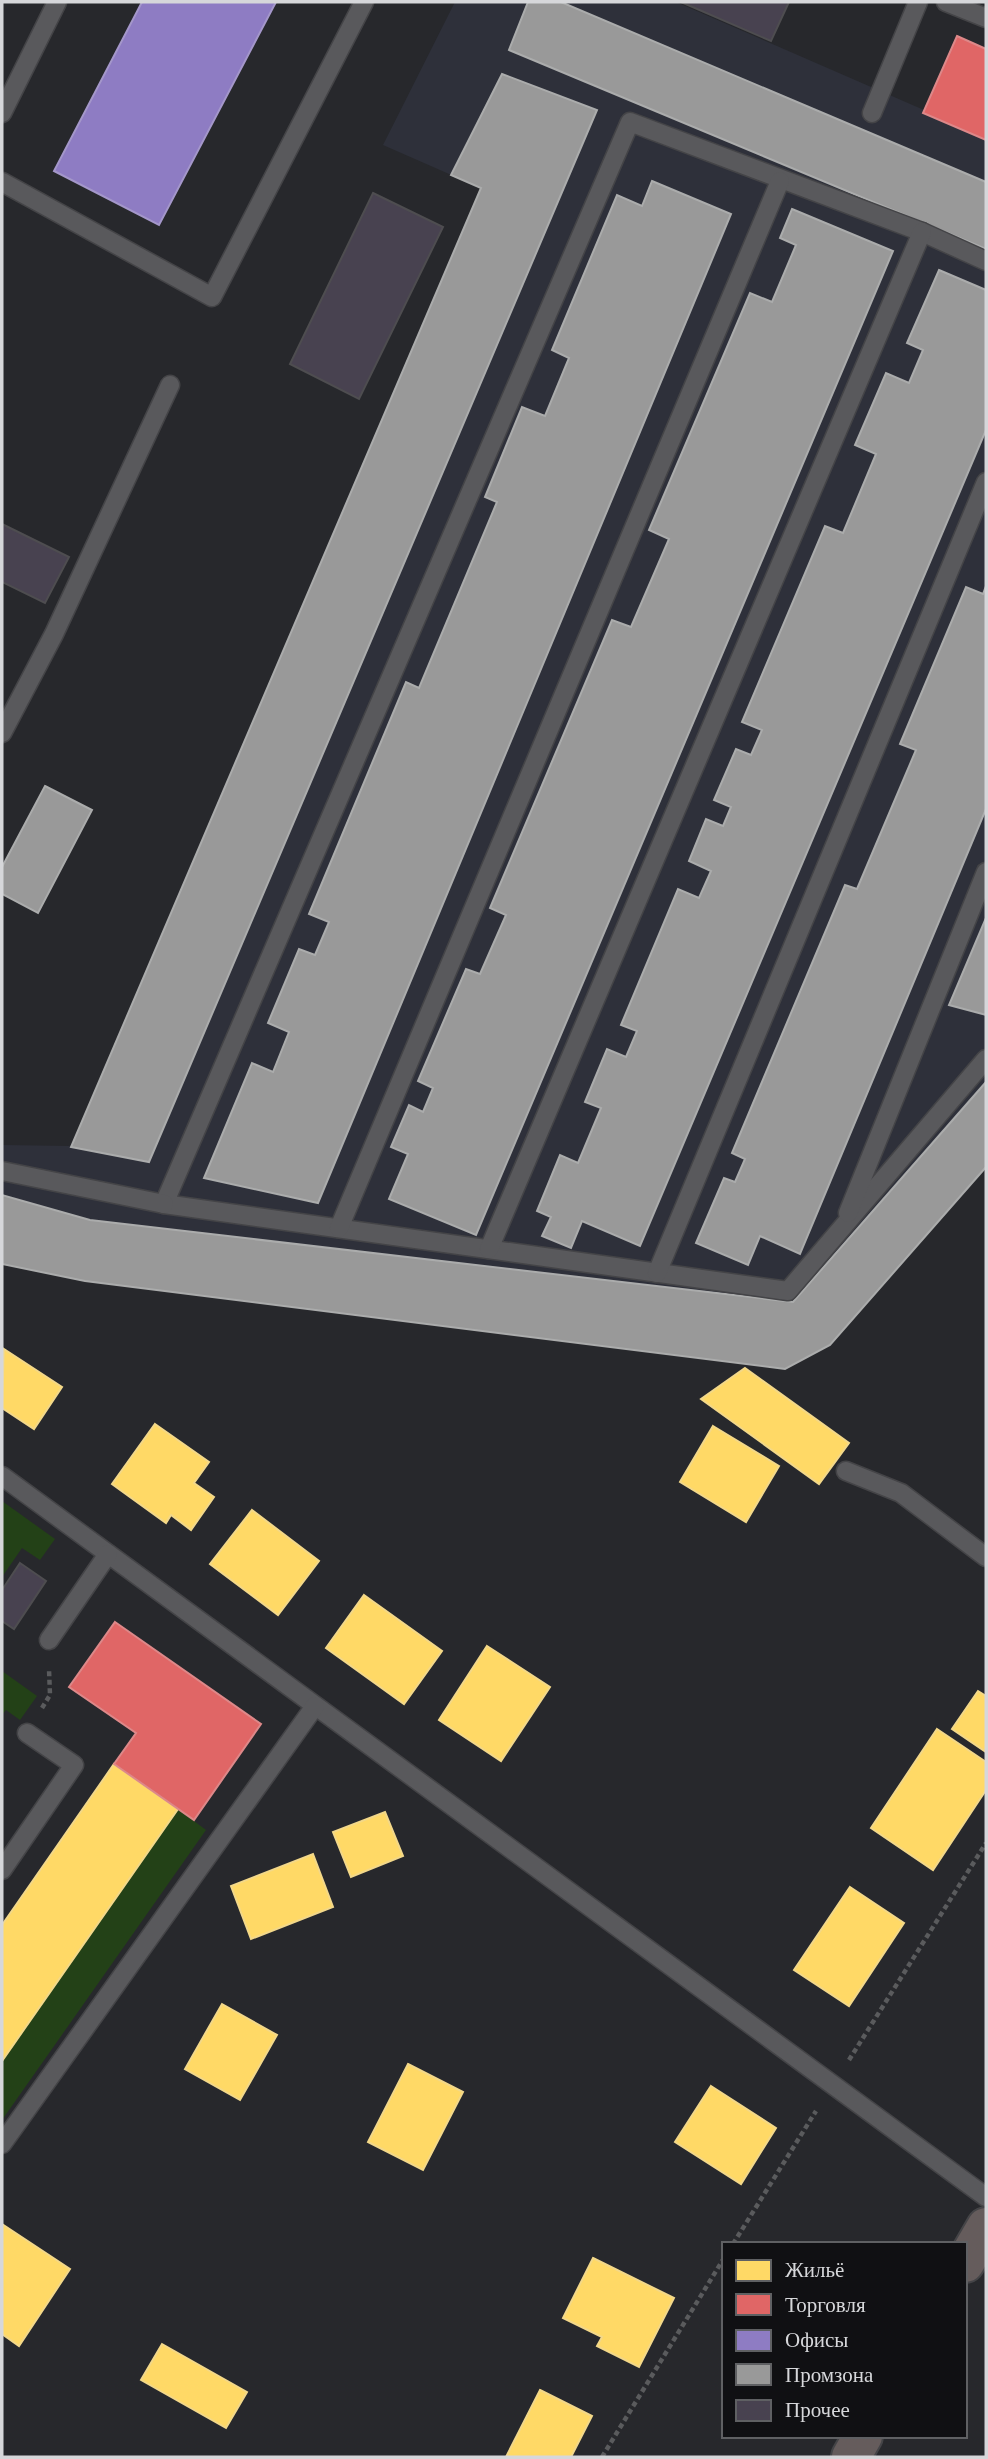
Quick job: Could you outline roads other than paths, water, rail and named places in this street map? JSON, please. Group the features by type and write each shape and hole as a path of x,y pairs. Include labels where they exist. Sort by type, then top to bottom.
{"main road":[{"path":"967,2260 986,2227"},
{"path":"851,2457 862,2438"}],"lane":[{"path":"2,113 57,2"},
{"path":"2,182 212,297 365,2"},
{"path":"872,113 918,2"},
{"path":"946,2 986,18"},
{"path":"163,1203 630,122 922,233 986,261"},
{"path":"339,1228 780,181"},
{"path":"489,1249 922,233"},
{"path":"2,733 54,634 170,385"},
{"path":"657,1273 986,482"},
{"path":"842,1228 986,872"},
{"path":"2,1171 163,1203 788,1291 986,1059"},
{"path":"846,1471 901,1493 986,1557"},
{"path":"2,1476 986,2197"},
{"path":"49,1640 108,1554"},
{"path":"2,2144 315,1706"},
{"path":"2,1870 74,1765 27,1733"}]}
